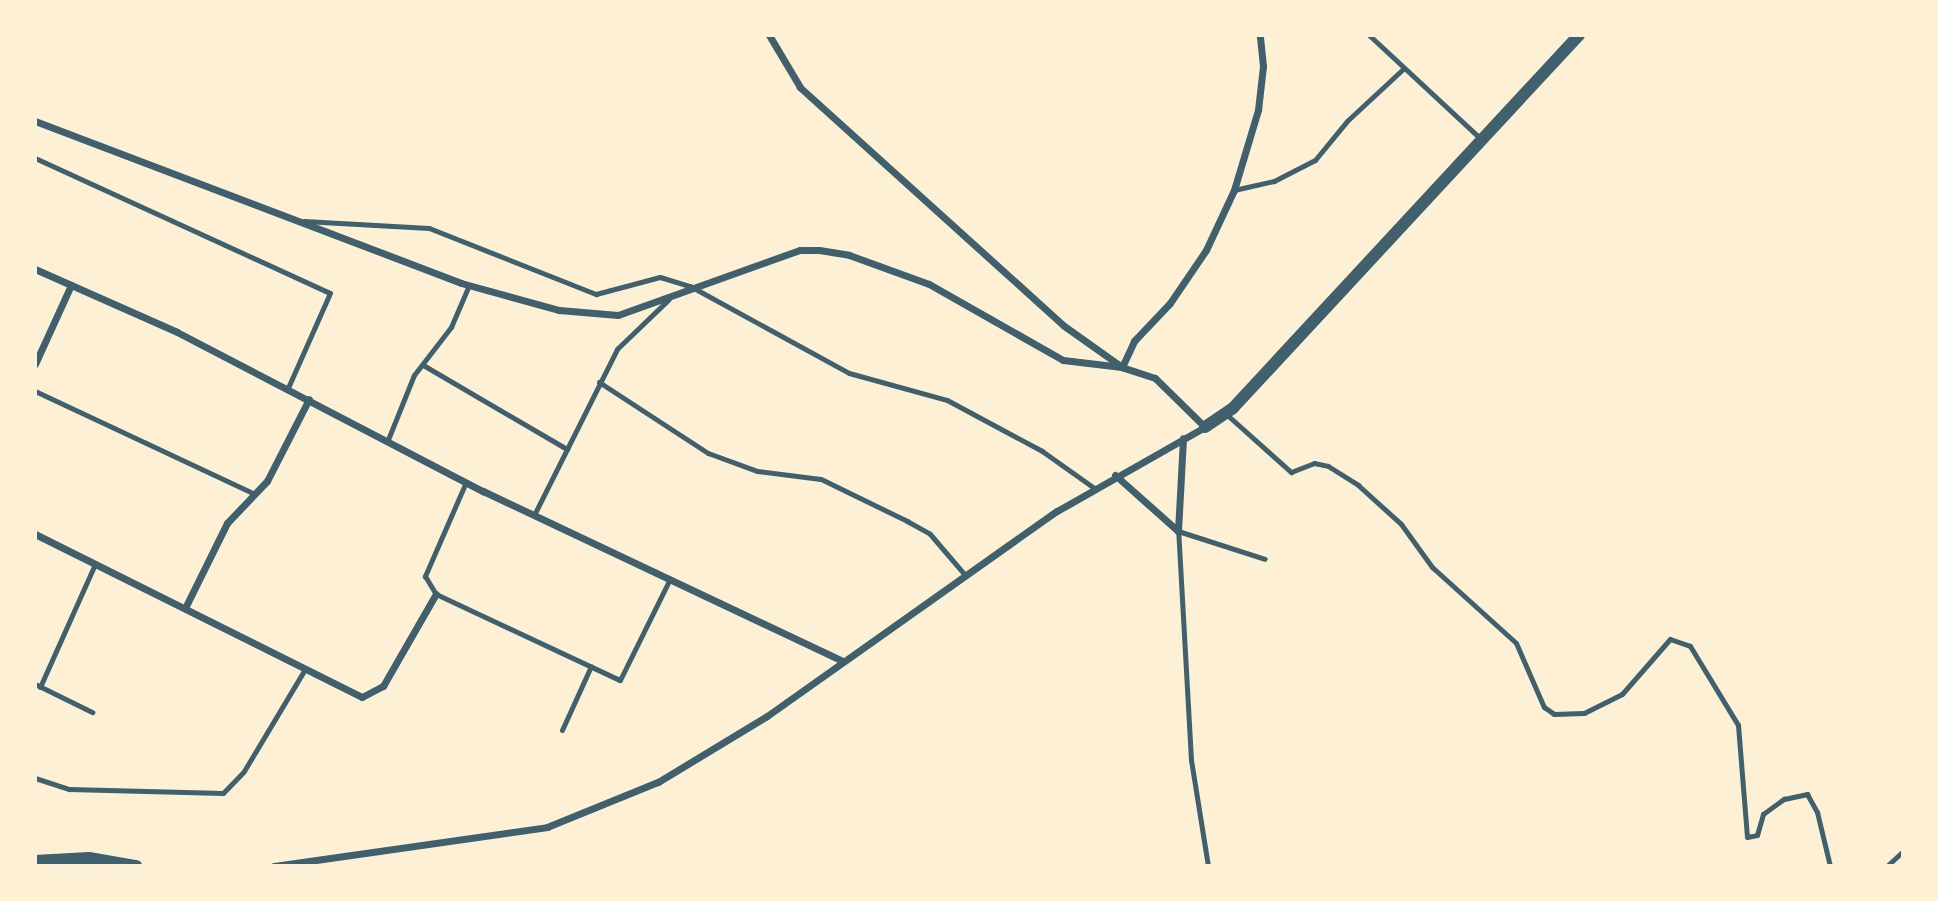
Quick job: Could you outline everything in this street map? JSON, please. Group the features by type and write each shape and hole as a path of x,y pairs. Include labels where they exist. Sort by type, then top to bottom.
{"street":[{"path":"769,35 800,87 1063,325 1122,367"},
{"path":"1122,367 1134,341 1170,303 1206,250 1234,190 1258,110 1263,66 1261,35"},
{"path":"274,866 534,830 596,810 658,782 766,716 1094,488 1205,427 1225,413 1579,35"},
{"path":"35,121 469,285 590,315 618,315 690,286 800,250 849,255 959,299 1042,351 1063,360 1122,367 1155,378 1205,427"},
{"path":"35,269 288,388 466,482 842,661"},
{"path":"35,364 71,285"},
{"path":"185,608 226,523 281,459 309,400"},
{"path":"1178,530 1183,438"},
{"path":"1115,475 1178,530"},
{"path":"35,534 362,696 375,693 436,594"},
{"path":"35,861 89,858 136,866"}],"lane":[{"path":"1369,35 1482,139"},
{"path":"1234,190 1274,181 1315,160 1347,121 1403,69"},
{"path":"35,159 330,293 288,388"},
{"path":"298,222 335,220 429,228 596,294 660,277 690,286 849,373 947,400 1042,451 1094,488"},
{"path":"387,442 414,375 451,327 469,285"},
{"path":"534,515 617,349 634,330 690,286"},
{"path":"423,365 567,449"},
{"path":"599,382 708,453 757,471 821,479 930,534 966,576"},
{"path":"35,391 253,494"},
{"path":"1225,413 1291,472 1314,463 1328,466 1358,485 1409,534 1432,567 1516,643 1544,707 1554,714 1584,713 1622,694 1670,639 1690,646 1738,725 1747,837 1757,835 1763,814 1807,794 1817,813 1830,866"},
{"path":"466,482 425,576 436,594 620,680 670,579"},
{"path":"1208,866 1191,760 1178,530 1265,559"},
{"path":"92,712 38,686 95,564"},
{"path":"562,730 591,666"},
{"path":"35,778 69,789 223,793 244,771 305,668"},
{"path":"1887,866 1903,851"}]}
